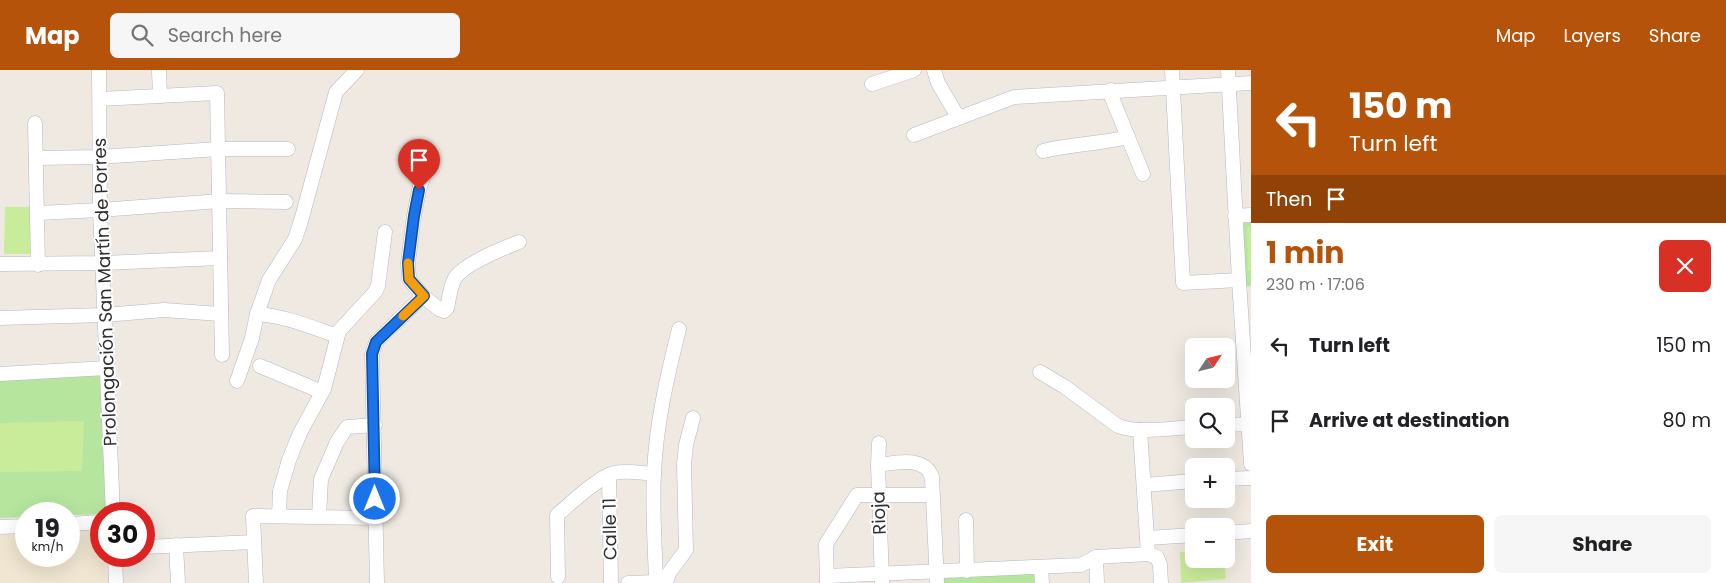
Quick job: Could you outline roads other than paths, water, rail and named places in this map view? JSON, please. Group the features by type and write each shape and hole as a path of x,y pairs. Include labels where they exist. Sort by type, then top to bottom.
{"street":[{"name":"Prolongación San Martín de Porres","path":"99,70 100,210 113,502"},
{"path":"159,70 160,96"},
{"path":"237,381 252,338 257,314 270,280 291,246 298,230 336,92 357,70"},
{"path":"872,84 914,70"},
{"path":"934,70 938,83 958,117"},
{"path":"1172,70 1183,283 1243,287"},
{"path":"1228,70 1235,216 1243,287 1251,464"},
{"path":"914,135 1014,97 1251,83"},
{"path":"1111,90 1112,98 1143,174"},
{"path":"100,99 217,92 222,355"},
{"path":"35,123 38,265"},
{"path":"1042,150 1128,137"},
{"path":"36,158 99,157 218,149 288,149"},
{"path":"425,172 414,216 408,263 409,279 439,309 444,311 447,308 456,277 484,257 519,242"},
{"path":"38,213 220,202 286,202"},
{"path":"1235,216 1251,215"},
{"path":"279,516 280,491 289,460 300,433 322,392 338,331 375,292 378,286 384,232"},
{"path":"0,264 38,265 220,258"},
{"path":"377,583 373,348 376,342 424,296"},
{"path":"0,318 105,315 164,310 220,314"},
{"path":"257,314 271,315 302,323 337,336"},
{"path":"661,583 654,474 659,425 668,376 680,329"},
{"path":"260,366 322,392"},
{"path":"0,374 107,368"},
{"path":"1040,372 1065,387 1118,426 1140,430 1185,428"},
{"path":"661,583 686,550 684,464 686,445 693,418"},
{"path":"1235,425 1250,424"},
{"path":"319,516 320,479 337,442 347,426 375,425"},
{"path":"1140,430 1148,538 1153,556 1160,565 1161,583"},
{"name":"Rioja","path":"879,443 882,579"},
{"path":"878,465 910,462 918,463 930,471 932,477 936,577"},
{"path":"558,577 557,515 590,488 616,472 654,474"},
{"name":"Calle 11","path":"609,475 611,583"},
{"path":"1235,479 1251,478"},
{"path":"1144,485 1185,482"},
{"path":"932,495 857,495 826,544 827,579 936,577 966,571 1081,565 1096,557 1153,556"},
{"path":"256,583 253,516 375,518"},
{"path":"966,520 966,571"},
{"path":"0,528 15,527"},
{"path":"1235,532 1251,531"},
{"path":"1148,538 1185,536"},
{"path":"155,547 254,542"},
{"path":"176,546 178,583"},
{"path":"1096,557 1097,583"},
{"path":"115,567 116,583"},
{"path":"1041,568 1042,583"},
{"path":"628,583 661,583"}]}
